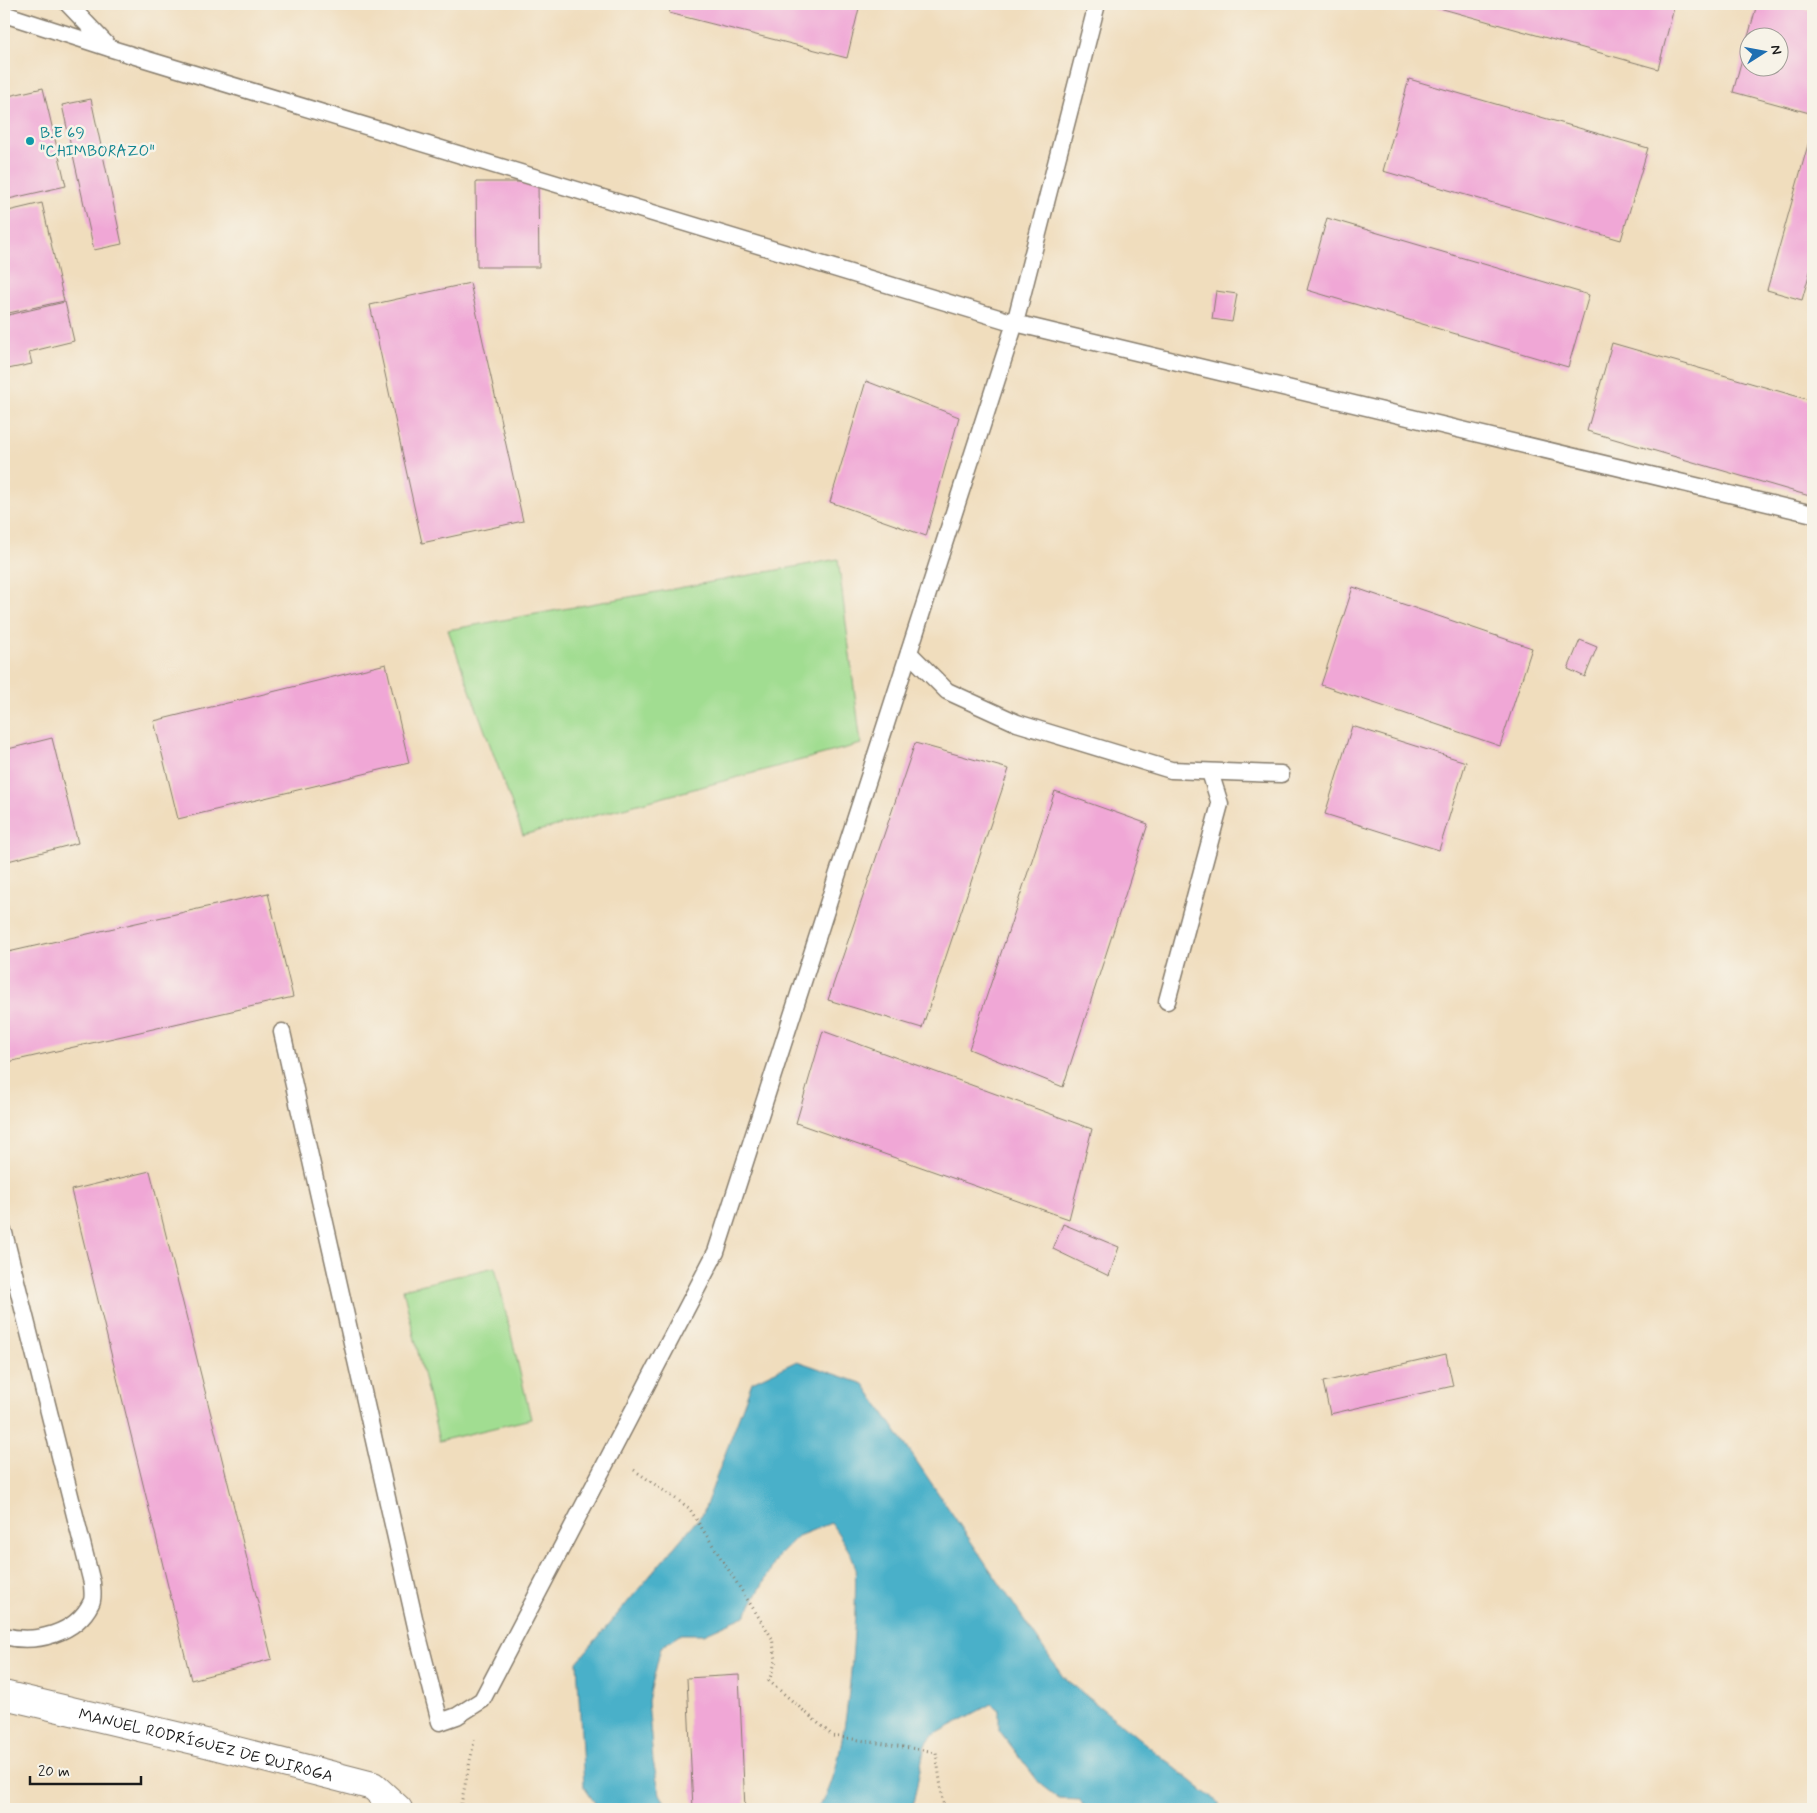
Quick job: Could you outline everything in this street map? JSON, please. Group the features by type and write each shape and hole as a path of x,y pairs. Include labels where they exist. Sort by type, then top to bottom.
{"street":[{"name":"MANUEL RODRÍGUEZ DE QUIROGA","path":"4,1695 373,1786 398,1809"}],"lane":[{"path":"68,4 112,49"},
{"path":"282,1032 419,1640 440,1722 457,1716 482,1700 716,1252 1015,323 1097,4"},
{"path":"4,14 112,49 1015,323 1813,514"},
{"path":"909,654 946,691 1016,723 1171,770 1281,774"},
{"path":"1167,1001 1220,804 1210,772"},
{"path":"4,1233 92,1584 92,1601 83,1614 58,1633 28,1640 4,1636"}],"path":[{"path":"611,1454 689,1508 772,1638 776,1660 769,1681 834,1736 936,1752 944,1809"},
{"path":"460,1809 482,1700"}],"green space":[{"path":"838,559 861,744 523,835 448,630"},
{"path":"495,1267 531,1419 439,1441 403,1289"}],"water":[{"path":"797,1361 864,1384 1063,1677 1226,1809 1087,1809 1080,1800 1059,1799 1041,1785 999,1730 999,1709 991,1704 932,1736 925,1745 912,1809 815,1809 826,1795 836,1769 848,1695 855,1618 854,1562 831,1523 798,1536 779,1555 745,1616 704,1634 681,1634 661,1647 648,1701 653,1761 660,1794 669,1809 599,1809 584,1787 577,1662 703,1513 752,1382"}],"building":[{"path":"672,4 860,4 847,58 669,13"},
{"path":"1425,4 1675,4 1658,69"},
{"path":"1757,4 1788,4 1813,11 1813,114 1733,92 1740,66 1740,78 1790,78 1790,28 1750,28"},
{"path":"1409,79 1648,148 1621,240 1383,171"},
{"name":"B.E 69 \"CHIMBORAZO\"","path":"43,88 66,186 4,200 4,97"},
{"path":"91,99 122,244 94,250 62,105"},
{"path":"1813,127 1813,261 1802,300 1767,290"},
{"path":"476,182 538,182 539,267 477,267"},
{"path":"42,203 64,301 4,314 4,212"},
{"path":"1327,218 1589,295 1568,367 1307,290"},
{"path":"470,283 523,521 422,543 370,305"},
{"path":"1216,291 1237,294 1232,322 1212,319"},
{"path":"65,302 74,341 29,352 32,364 8,369 6,357 4,358 4,316"},
{"path":"1612,343 1813,401 1813,497 1587,431"},
{"path":"866,381 959,417 926,536 830,502"},
{"path":"1353,587 1532,648 1500,746 1321,685"},
{"path":"1580,640 1597,647 1585,677 1568,669"},
{"path":"386,664 409,763 178,819 154,721"},
{"path":"1352,726 1466,762 1439,850 1325,814"},
{"path":"52,738 78,843 4,862 4,750"},
{"path":"915,743 1009,769 922,1028 828,1000"},
{"path":"1055,791 1148,824 1063,1087 969,1049"},
{"path":"268,893 293,997 4,1063 4,953"},
{"path":"823,1031 1092,1129 1069,1219 796,1123"},
{"path":"150,1171 272,1659 191,1680 71,1190"},
{"path":"1063,1224 1119,1247 1109,1276 1053,1249"},
{"path":"1446,1354 1453,1386 1330,1414 1323,1382"},
{"path":"739,1675 745,1809 693,1809 687,1678"}],"place":[{"name":"B.E 69 \"CHIMBORAZO\"","path":"30,141"}]}
